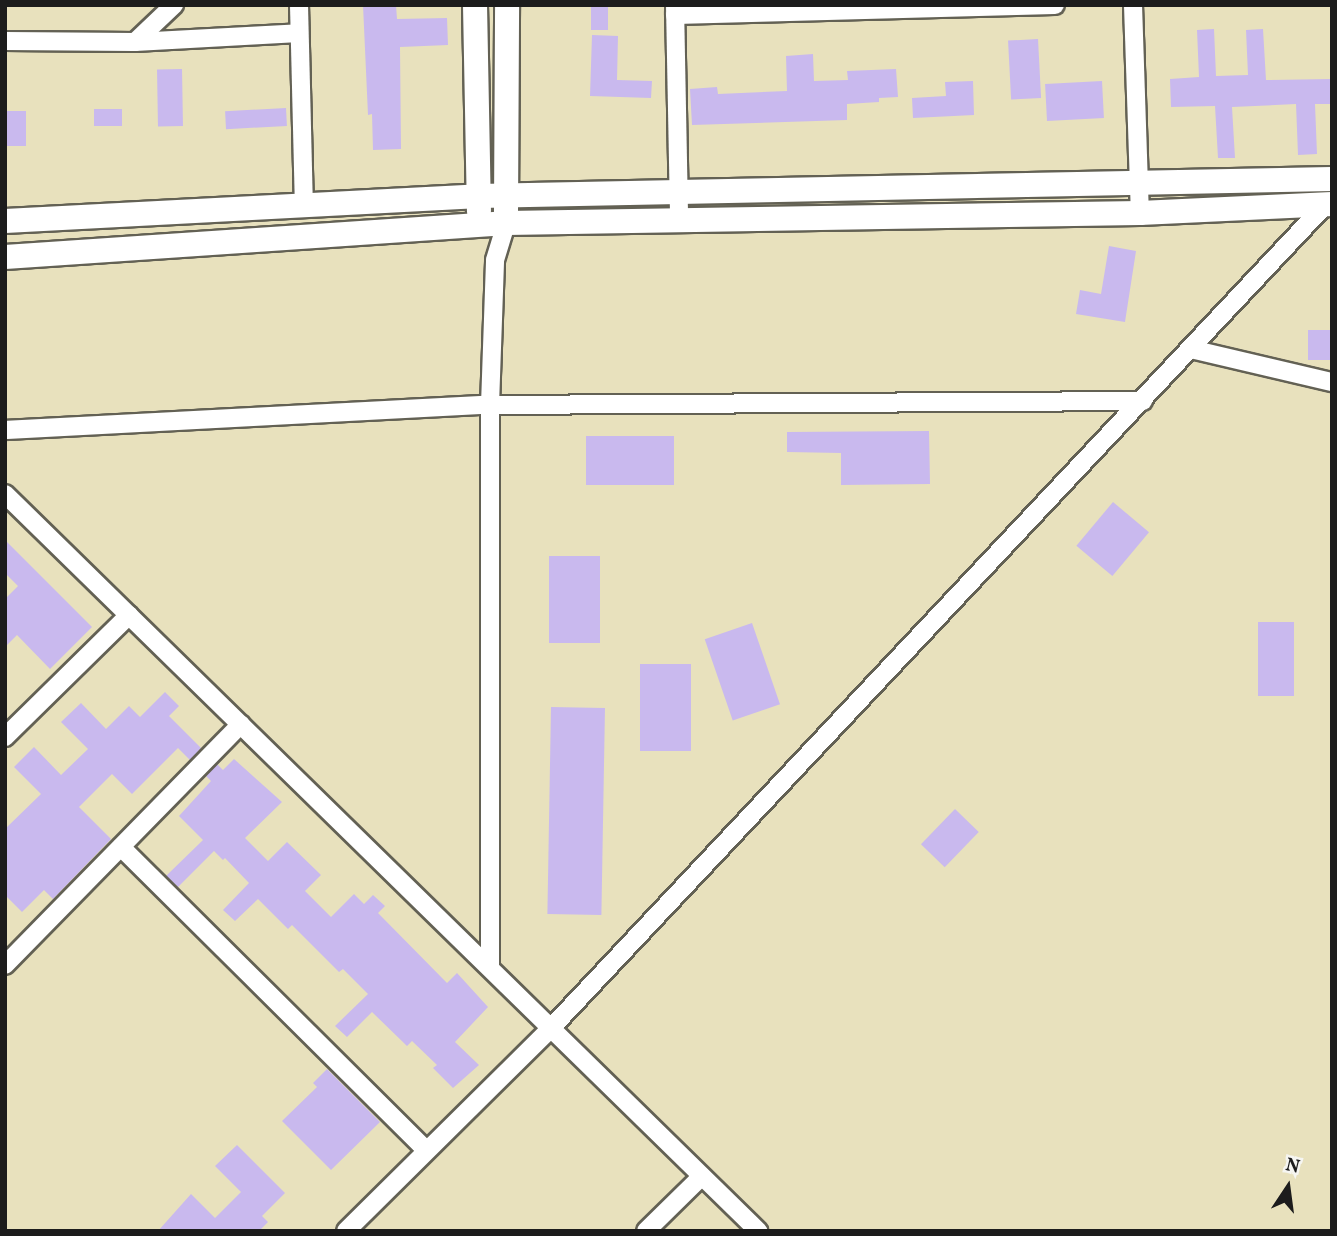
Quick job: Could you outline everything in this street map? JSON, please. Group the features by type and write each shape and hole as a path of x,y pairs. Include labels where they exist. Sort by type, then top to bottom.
{"main road":[{"path":"475,5 479,224"},
{"path":"506,223 507,5"},
{"path":"5,221 505,196 1332,179"},
{"path":"5,257 479,224 1140,213 1328,204"}],"street":[{"path":"135,42 174,5"},
{"path":"299,5 304,205"},
{"path":"679,222 675,10 1055,5"},
{"path":"1133,5 1140,213"},
{"path":"5,41 135,42 299,33"},
{"path":"346,1231 425,1149 552,1027 1328,204"},
{"path":"490,967 490,405 495,260 506,223"},
{"path":"479,224 495,260"},
{"path":"1191,349 1332,382"},
{"path":"5,430 490,405 1143,401"},
{"path":"5,494 758,1231"},
{"path":"5,737 129,615"},
{"path":"5,965 241,724"},
{"path":"121,847 425,1149"},
{"path":"646,1231 702,1176"}],"building":[{"path":"363,5 396,5 397,19 447,18 448,45 400,47 401,149 373,150 372,114 368,115"},
{"path":"591,5 608,5 608,30 591,30"},
{"path":"1214,29 1216,76 1248,75 1246,30 1263,29 1266,80 1332,79 1332,104 1315,104 1317,154 1298,155 1296,104 1232,107 1235,158 1218,158 1215,106 1171,107 1170,79 1199,77 1197,30"},
{"path":"592,35 618,36 617,80 652,81 651,98 590,96"},
{"path":"1038,39 1041,98 1011,99 1008,41"},
{"path":"813,54 814,81 848,80 847,71 896,69 898,97 879,98 879,102 847,104 847,120 692,125 690,89 717,87 718,94 787,91 786,56"},
{"path":"157,69 182,69 183,126 158,126"},
{"path":"973,81 974,115 913,118 912,98 946,96 945,82"},
{"path":"1102,81 1104,118 1047,121 1045,84"},
{"path":"286,108 287,126 226,129 225,111"},
{"path":"94,109 122,109 122,126 94,126"},
{"path":"5,111 26,111 26,146 5,146"},
{"path":"1109,246 1136,251 1125,322 1076,314 1080,290 1101,294"},
{"path":"1308,330 1332,330 1332,360 1308,360"},
{"path":"929,431 930,484 841,485 841,453 787,452 787,432"},
{"path":"586,436 674,436 674,485 586,485"},
{"path":"1113,502 1149,532 1112,576 1076,546"},
{"path":"5,540 92,627 50,669 17,635 5,647 5,599 18,586 5,573"},
{"path":"549,556 600,556 600,643 549,643"},
{"path":"1258,622 1294,622 1294,696 1258,696"},
{"path":"752,623 780,704 733,721 705,639"},
{"path":"640,664 691,664 691,751 640,751"},
{"path":"165,692 179,706 169,716 201,748 190,760 178,748 132,794 112,774 79,807 111,839 53,899 44,890 22,912 5,895 5,829 41,794 14,767 34,747 61,775 88,749 61,722 81,703 106,729 129,706 140,717"},
{"path":"551,707 605,708 601,915 547,914"},
{"path":"234,759 282,802 245,838 268,861 287,842 321,875 305,891 331,917 354,894 364,904 373,895 385,906 378,913 447,983 457,973 488,1007 455,1042 479,1065 453,1088 433,1068 437,1065 412,1041 407,1046 372,1012 347,1037 335,1026 368,994 343,969 339,972 292,925 288,929 258,899 235,921 223,910 249,883 225,858 223,860 214,851 178,887 166,876 203,840 179,816 211,781 206,776 217,764 223,770"},
{"path":"955,809 979,832 945,867 921,844"},
{"path":"327,1069 380,1122 331,1170 282,1121 317,1087 313,1083"},
{"path":"237,1145 285,1193 262,1216 268,1222 259,1231 158,1231 191,1194 215,1218 241,1192 215,1166"}]}
